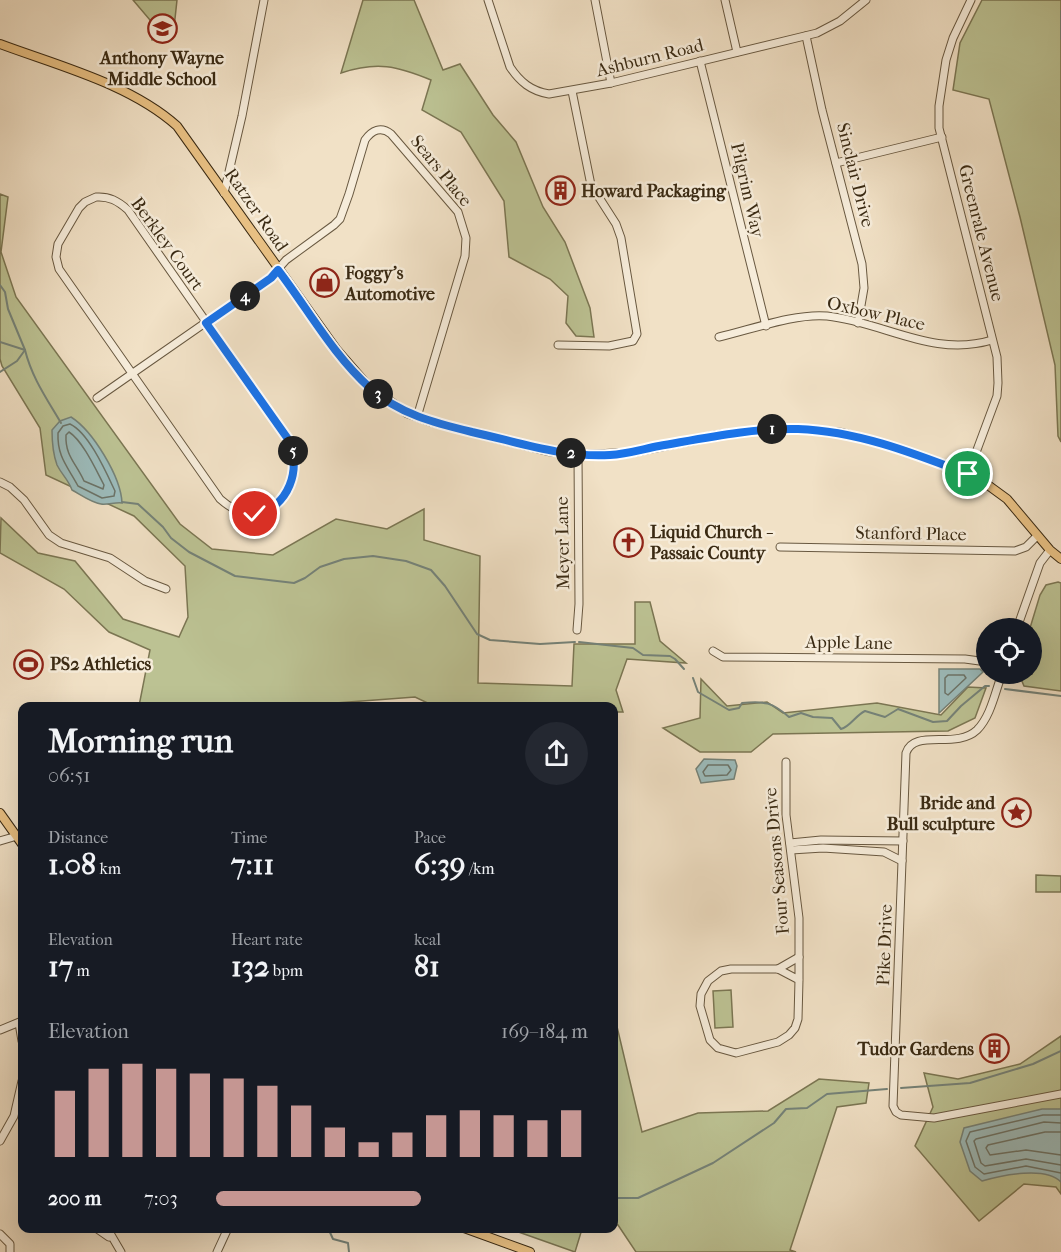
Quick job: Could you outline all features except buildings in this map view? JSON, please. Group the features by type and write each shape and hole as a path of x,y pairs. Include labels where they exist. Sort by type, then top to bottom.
{"main road":[{"name":"Ratzer Road","path":"0,44 119,90 154,108 177,126 336,349 369,387 396,407 417,417 548,451 578,454 613,455 744,432 799,429 856,436 905,451 981,480 1007,499 1037,536 1061,559"},
{"path":"0,813 18,837"},
{"path":"478,1233 530,1252"}],"street":[{"path":"224,194 242,116 264,0"},
{"name":"Ashburn Road","path":"488,0 510,67 528,87 549,94 611,83 806,36 835,25 866,0"},
{"path":"595,0 611,83"},
{"path":"725,0 737,52"},
{"name":"Greenrale Avenue","path":"968,474 997,396 997,357 942,137 939,106 946,60 953,38 971,0"},
{"name":"Sinclair Drive","path":"806,36 864,276 864,300 858,323"},
{"name":"Pilgrim Way","path":"700,61 766,326"},
{"path":"558,345 609,346 633,341 638,334 621,238 616,224 596,195 588,174 572,91"},
{"name":"Sears Place","path":"278,270 286,260 340,219 365,140 369,135 381,129 391,134 458,212 466,237 465,256 417,417"},
{"path":"836,163 942,137"},
{"name":"Berkley Court","path":"96,197 108,197 128,210 291,446 294,461 291,480 284,497 273,508 260,513 246,514 235,511 220,500 132,374 57,263 58,244 79,208 96,197"},
{"path":"97,398 271,278 278,270"},
{"name":"Oxbow Place","path":"719,337 812,316 839,318 944,345 970,346 992,340"},
{"name":"Meyer Lane","path":"577,630 579,604 578,454"},
{"path":"0,482 10,487 24,500 49,535 61,543 110,558 145,581 166,589"},
{"name":"Stanford Place","path":"780,547 1014,551 1026,547 1037,536"},
{"path":"1021,618 1040,563 1050,550"},
{"name":"Apple Lane","path":"712,651 723,657 965,658 976,660"},
{"name":"Pike Drive","path":"998,684 987,715 977,730 963,739 916,741 908,748 893,1106 894,1110 905,1116 934,1118 1061,1094"},
{"name":"Four Seasons Drive","path":"786,762 786,815 799,918 799,980 798,1019 789,1035 778,1042 736,1053 718,1048 710,1040 700,1006 701,994 708,981 721,971 778,969 799,980"},
{"path":"0,841 18,840"},
{"path":"791,846 821,840 903,840"},
{"path":"857,841 858,851"},
{"path":"791,846 884,852 902,861"},
{"name":"Four Seasons Drive","path":"778,969 799,957"},
{"path":"0,1030 18,1023"},
{"path":"0,1141 14,1116 18,1098"},
{"path":"103,1233 111,1239"},
{"path":"108,1233 121,1252"},
{"path":"217,1252 226,1233"},
{"path":"0,1234 10,1244 10,1252"}],"green space":[{"name":"Anthony Wayne Middle School","path":"133,0 177,0 173,37 152,40 150,20"},
{"path":"363,0 414,0 443,70 460,64 493,115 516,142 543,207 565,242 590,308 594,337 576,336 566,323 568,296 550,279 509,257 504,201 461,132 422,110 431,80 397,68 376,66 341,73"},
{"path":"982,0 1061,0 1061,442 1058,436 1055,365 989,99 953,90 960,43"},
{"path":"0,194 8,197 1,252 16,297 180,524 212,549 273,555 336,519 387,529 424,509 424,540 480,556 478,683 572,686 574,644 635,644 635,602 650,602 660,641 686,663 627,659 616,690 623,712 618,712 618,702 426,702 415,697 349,702 140,702 150,650 109,632 64,589 0,553 1,518 38,553 75,561 123,619 179,637 188,617 185,566 134,516 46,475 40,428 0,359"},
{"path":"1061,583 1061,691 1024,686 1023,684 1042,684 1042,618 1033,618 1040,595 1046,585"},
{"path":"701,679 727,706 767,702 783,713 877,703 941,715 968,687 986,688 975,718 948,731 773,734 751,752 700,752 663,728 700,718"},
{"path":"1036,875 1061,876 1061,892 1036,892"},
{"path":"731,990 733,1027 715,1028 713,991"},
{"path":"618,1031 642,1132 698,1113 768,1111 819,1079 869,1083 866,1103 837,1107 790,1250 796,1252 636,1252 618,1225"},
{"path":"1061,1036 1061,1194 1056,1187 1024,1184 979,1221 915,1146 933,1107 924,1073 958,1079 1020,1064"},
{"path":"521,1233 581,1233 575,1252"}],"water":[{"path":"71,417 97,444 117,481 122,503 101,504 72,490 56,461 52,430 60,421"},
{"path":"939,669 976,669 976,679 939,713"},
{"path":"704,759 735,760 737,766 734,779 701,783 696,769"},
{"path":"1042,1109 1061,1109 1061,1182 1054,1177 1035,1173 1012,1174 982,1181 970,1171 960,1142 964,1128"}],"waterway":[{"path":"1061,11 1061,39"},
{"path":"0,285 5,292 8,309 25,350 17,361 0,372"},
{"path":"0,342 25,350 36,379 61,423"},
{"path":"122,502 138,504 163,527 171,538 189,552 235,576 294,583 320,567 344,559 373,556 406,561 431,570 445,586 477,634 490,640 540,644 575,642"},
{"path":"579,642 633,648 643,655 670,656 684,669"},
{"path":"693,678 698,692 729,710 739,708 742,703 757,702 773,705 789,717 801,713 813,717 832,718 841,729 865,711 885,717 898,709 933,722 947,721 961,706 985,686 989,686"},
{"path":"1005,689 1061,696"},
{"path":"901,1088 970,1083 1033,1064 1061,1051"},
{"path":"618,1198 638,1198 713,1163 774,1123 786,1109 807,1108 827,1094 887,1089"},
{"path":"330,1233 333,1239 348,1243 349,1252"}],"place":[{"name":"Anthony Wayne Middle School","path":"162,29"},
{"name":"Howard Packaging","path":"560,191"},
{"name":"Foggy's Automotive","path":"324,283"},
{"name":"Liquid Church - Passaic County","path":"629,542"},
{"name":"PS2 Athletics","path":"29,664"},
{"name":"Bride and Bull sculpture","path":"1016,813"},
{"name":"Tudor Gardens","path":"995,1049"}],"route":[{"path":"255,514 273,508 284,497 294,469 293,453 288,439 206,323 271,278 278,270 336,349 369,387 396,407 432,422 548,451 583,455 628,453 719,435 759,430 810,430 842,433 886,445 968,474"}]}
